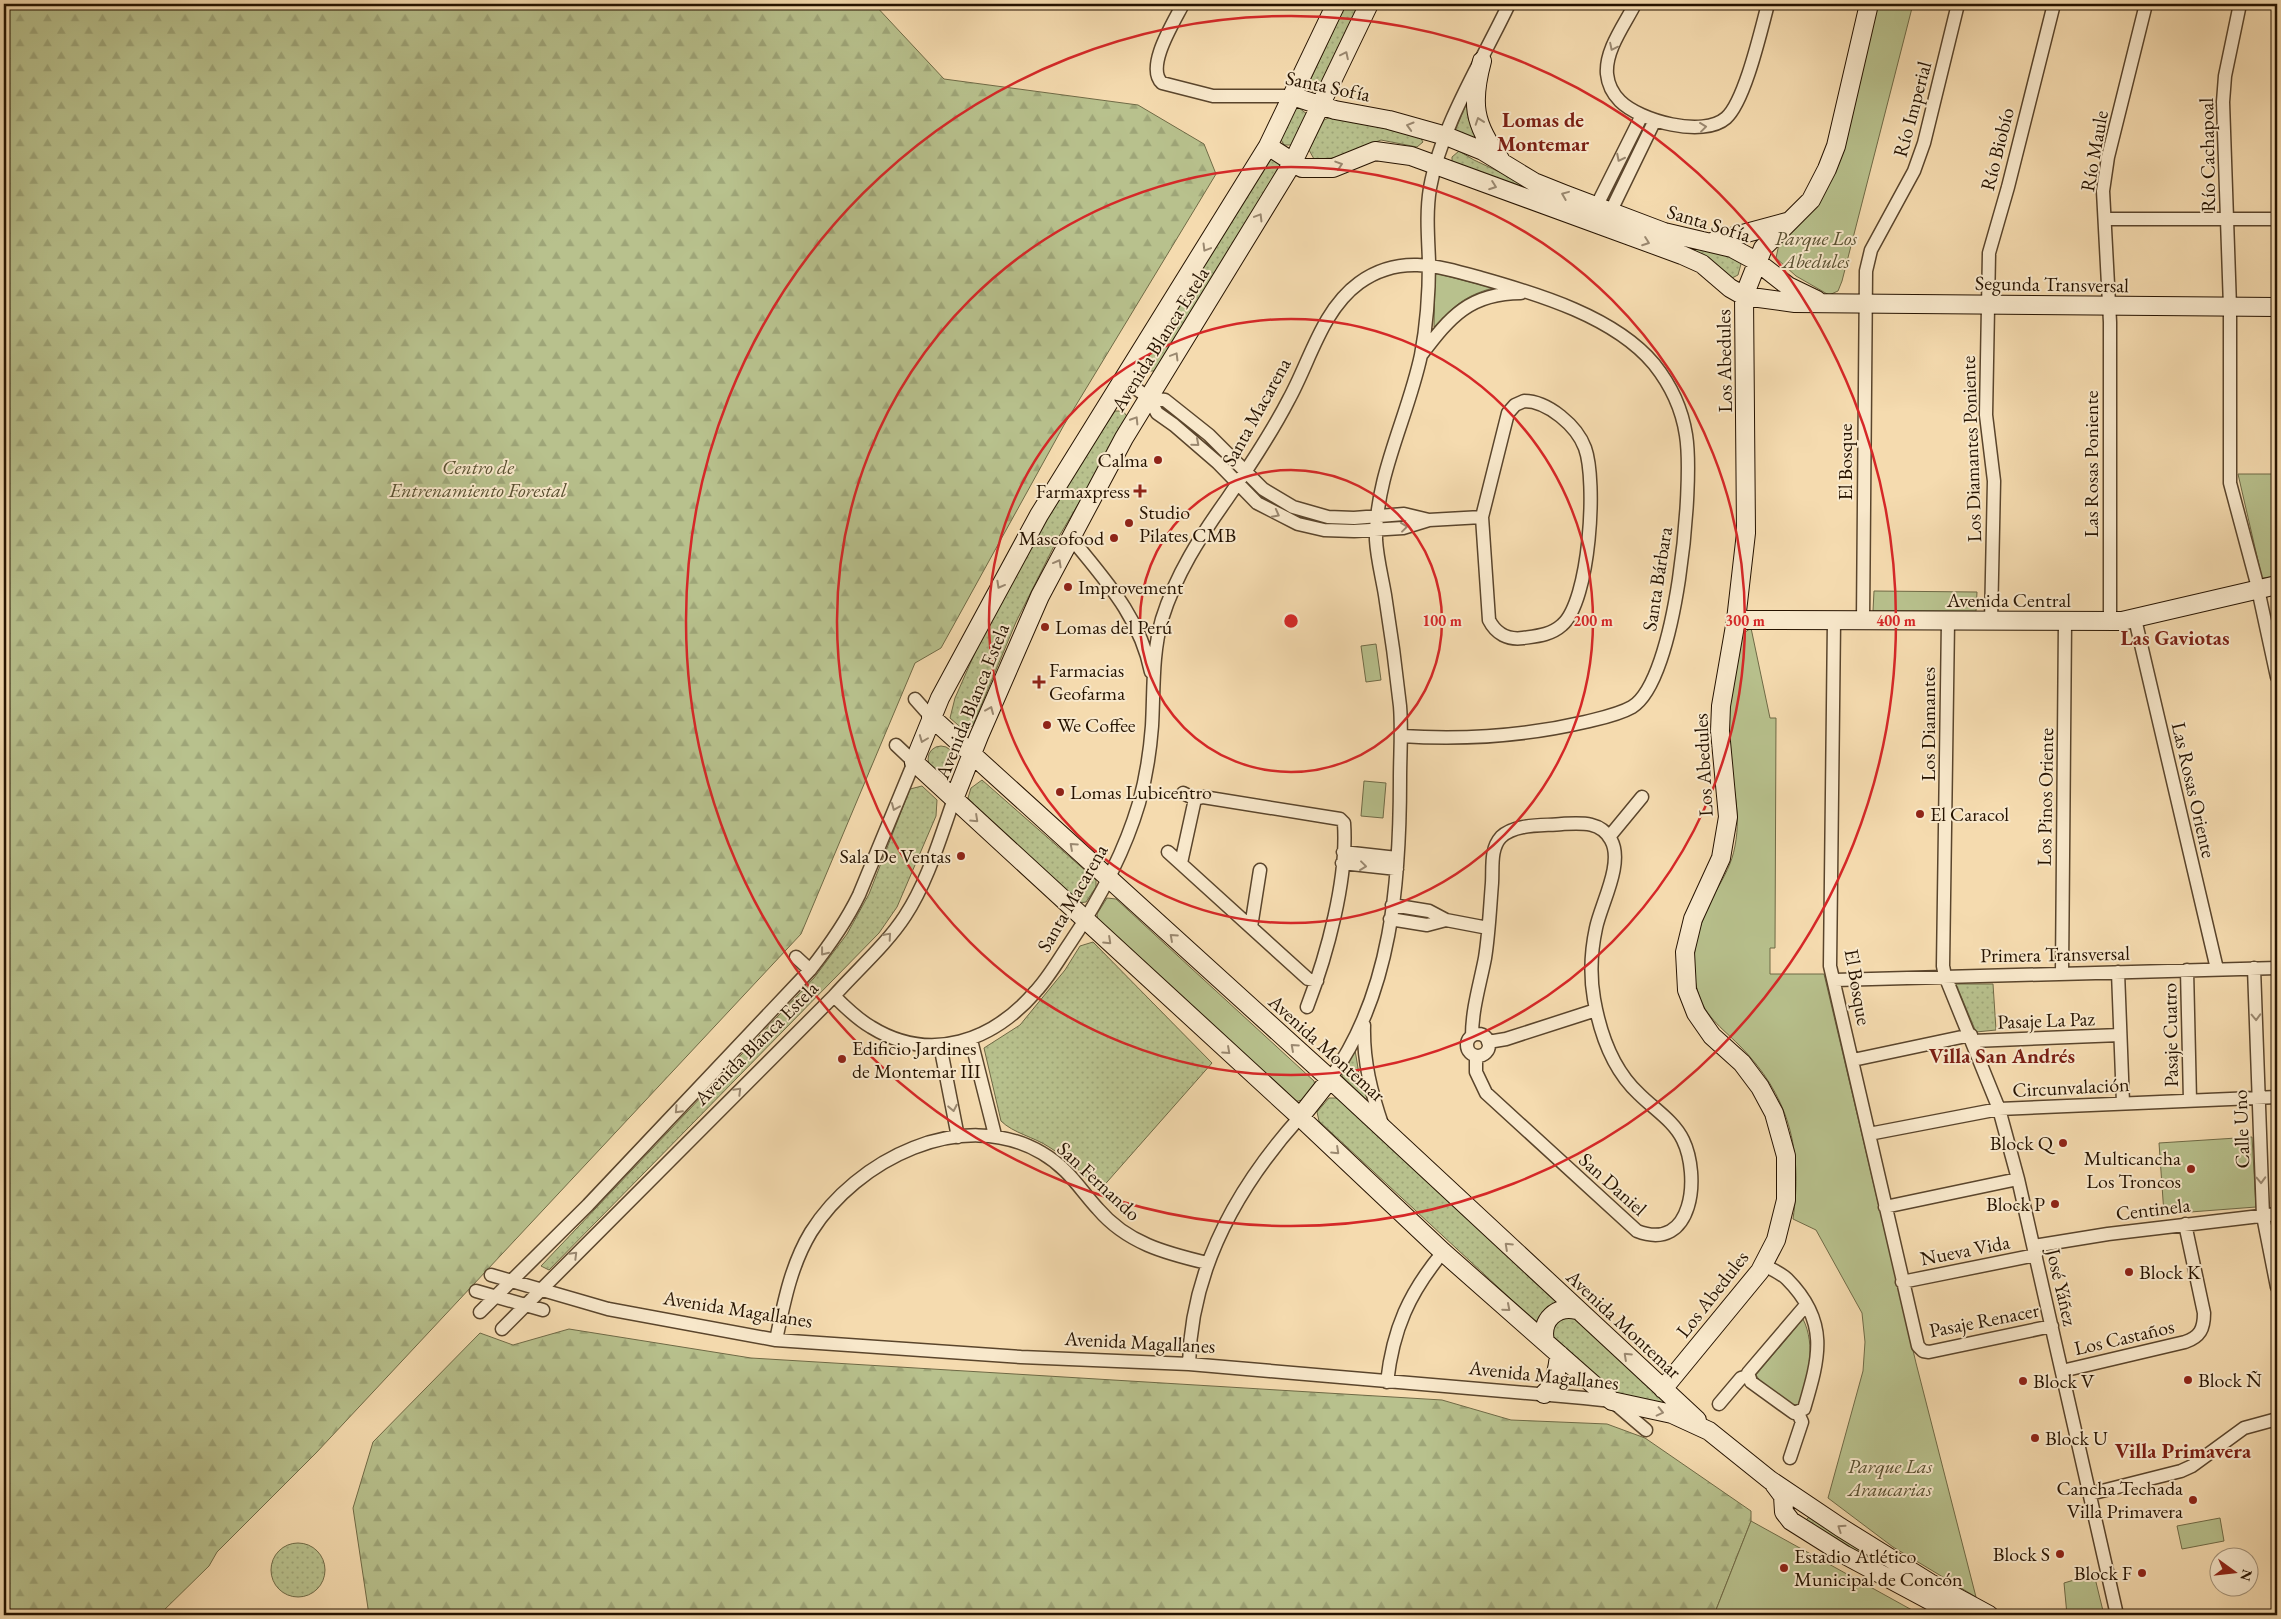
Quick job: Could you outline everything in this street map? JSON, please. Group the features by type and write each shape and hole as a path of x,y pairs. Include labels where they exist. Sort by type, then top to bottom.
{"main road":[{"name":"Avenida Blanca Estela","path":"914,762 931,717 975,631 1039,516 1268,146 1336,4"},
{"name":"Avenida Blanca Estela","path":"954,799 1031,614 1124,438 1293,162 1369,4"},
{"name":"Los Abedules","path":"1663,1389 1762,1268 1780,1228 1786,1200 1787,1170 1782,1134 1774,1113 1760,1087 1742,1063 1712,1036 1700,1022 1690,1002 1685,971 1685,952 1689,930 1697,909 1716,872 1727,831 1728,803 1720,731 1721,706 1736,620 1746,533 1744,296 1756,261 1763,248 1811,200 1827,169 1843,119 1868,4"},
{"path":"1482,61 1474,92 1477,116 1491,147 1504,163"},
{"name":"Santa Sofía","path":"1292,96 1335,110 1389,120 1446,136 1483,151 1534,182 1600,216 1702,264 1730,288 1744,296 1795,303 1827,303"},
{"name":"Santa Sofía","path":"1268,146 1302,168 1327,168 1375,151 1386,151 1411,156 1600,216 1732,248 1756,261 1788,286 1827,303"},
{"path":"1711,243 1788,222"},
{"name":"Segunda Transversal","path":"1827,303 2277,307"},
{"name":"Avenida Central","path":"1736,620 2110,622 2135,619 2277,585"},
{"name":"Avenida Montemar","path":"931,717 1330,1079 1709,1431"},
{"path":"914,762 1300,1117 1443,1252 1612,1401"},
{"path":"1300,1117 1330,1079"},
{"path":"1545,1341 1544,1328 1552,1315 1566,1308 1577,1310"},
{"path":"1544,1394 1549,1389 1556,1373 1559,1354"},
{"name":"Avenida Magallanes","path":"1612,1401 1672,1414 1709,1431 1770,1480 1868,1546 1978,1613"},
{"name":"Avenida Magallanes","path":"1770,1480 1783,1496 1786,1516 1797,1525 1845,1555 1958,1615"},
{"path":"1797,1525 1801,1513 1806,1511 1818,1512"}],"street":[{"name":"Santa Sofía","path":"1183,4 1156,64 1156,76 1162,83 1193,92 1233,97 1292,96"},
{"path":"1330,1079 1343,1061 1364,1021 1382,961 1390,920 1397,863 1400,710 1376,540 1378,515 1390,458 1421,356 1428,312 1427,210 1435,164 1446,136 1465,90 1482,61 1509,4"},
{"path":"1635,4 1611,51 1607,74 1612,90 1621,102 1642,115 1655,120 1697,128 1712,126 1725,118 1734,107 1748,72 1768,4"},
{"name":"Río Imperial","path":"1864,304 1868,258 1914,171 1924,143 1958,4"},
{"name":"Río Biobío","path":"1987,305 1989,253 2008,187 2054,4"},
{"name":"Río Maule","path":"2109,307 2103,191 2108,157 2146,4"},
{"name":"Río Cachapoal","path":"2240,4 2224,76 2226,219 2230,307 2230,483 2277,676"},
{"path":"1600,216 1642,115"},
{"path":"1600,216 1655,120"},
{"path":"2105,218 2277,219"},
{"name":"Santa Macarena","path":"834,996 860,1020 881,1033 916,1044 940,1045 971,1040 999,1024 1024,1004 1045,980 1086,921 1109,879 1131,826 1145,778 1152,729 1153,679 1160,629 1171,594 1188,558 1238,484 1284,408 1333,312 1347,294 1363,280 1383,270 1404,265 1429,266"},
{"name":"Santa Bárbara","path":"1400,736 1511,735 1588,721 1632,706 1645,696 1657,674 1677,590 1687,505 1688,451 1679,408 1658,370 1626,338 1576,311 1530,293 1429,266"},
{"name":"Santa Bárbara","path":"1421,356 1439,332 1463,308 1499,294 1530,293"},
{"name":"El Bosque","path":"1863,621 1864,304"},
{"name":"Los Diamantes Poniente","path":"1987,305 1986,415 1994,481 1991,622"},
{"name":"Las Rosas Poniente","path":"2109,307 2110,622"},
{"path":"1124,380 1149,398 1157,413 1191,439 1257,502 1298,524 1336,531 1403,528 1429,520 1482,517"},
{"path":"1149,398 1165,400 1209,435 1245,472 1273,496 1304,511 1341,518 1404,514 1429,520"},
{"path":"1534,402 1566,421 1578,434 1586,449 1590,482 1590,524 1585,565 1572,612 1556,630 1541,636 1513,639 1501,634 1492,626 1486,596 1482,517 1506,419 1511,409 1519,403 1534,402"},
{"name":"Santa Macarena","path":"1071,538 1111,586 1136,629 1146,652 1153,679"},
{"name":"Las Rosas Oriente","path":"2135,619 2217,969"},
{"name":"El Bosque","path":"1834,621 1830,966 1835,980 1902,1282 1918,1346 1923,1351"},
{"name":"Los Diamantes","path":"1945,976 1948,622"},
{"name":"Los Pinos Oriente","path":"2062,973 2065,622"},
{"path":"1136,629 1145,632 1160,629"},
{"name":"Avenida Montemar","path":"915,699 931,717"},
{"path":"896,745 914,762"},
{"name":"Avenida Blanca Estela","path":"480,1312 588,1205 810,970 829,947 849,914 914,762"},
{"path":"1183,793 1195,798 1203,797 1340,819 1344,825 1342,858 1329,938 1307,1007"},
{"path":"1609,837 1642,797"},
{"path":"1181,862 1195,798"},
{"name":"Avenida Blanca Estela","path":"502,1329 834,996 905,916 920,886 954,799"},
{"name":"San Daniel","path":"1587,823 1599,828 1609,837 1614,845 1616,858 1600,910 1593,944 1592,977 1596,1010 1605,1041 1619,1070 1628,1084 1676,1129 1690,1159 1692,1191 1686,1211 1676,1228 1664,1234 1651,1235 1637,1231 1508,1114 1482,1086 1476,1072 1476,1056 1470,1052 1467,1045 1472,1036 1472,1018 1484,960 1494,852 1498,841 1506,834 1531,827 1587,823"},
{"path":"1168,852 1308,979 1316,981"},
{"path":"1342,858 1397,863"},
{"path":"1251,927 1260,870"},
{"path":"1392,905 1429,911 1446,920 1488,928"},
{"path":"1390,920 1427,924 1446,920"},
{"path":"796,957 810,970"},
{"name":"Calle Uno","path":"2254,968 2263,1216 2277,1288"},
{"name":"Primera Transversal","path":"1835,980 2277,968"},
{"name":"Pasaje Cuatro","path":"2187,970 2190,1100"},
{"path":"2118,972 2123,1103"},
{"name":"José Yáñez","path":"1945,976 1972,1038 1999,1109 2018,1179 2117,1615"},
{"path":"1488,1042 1506,1039 1596,1010"},
{"path":"1364,1021 1367,1076 1384,1129"},
{"path":"1472,1036 1482,1035 1488,1042"},
{"name":"Pasaje La Paz","path":"1853,1060 1972,1038 2120,1035"},
{"path":"971,1040 995,1135"},
{"path":"1476,1056 1486,1052 1488,1042"},
{"path":"940,1045 958,1137"},
{"name":"Circunvalación","path":"1869,1134 1999,1109 2277,1097"},
{"path":"1189,1364 1200,1284 1207,1263 1241,1194 1269,1153 1300,1117"},
{"name":"San Fernando","path":"776,1340 796,1264 811,1233 831,1206 855,1182 882,1163 927,1144 958,1137 995,1135 1031,1147 1053,1160 1073,1178 1105,1217 1134,1240 1164,1252 1207,1263"},
{"path":"1885,1208 2018,1179"},
{"name":"Centinela","path":"2035,1250 2185,1224 2277,1214"},
{"name":"Los Castaños","path":"2062,1371 2185,1342 2198,1336 2204,1323 2204,1314 2185,1224"},
{"name":"Nueva Vida","path":"1902,1282 2035,1250"},
{"path":"1387,1382 1396,1331 1403,1314 1418,1284 1443,1252"},
{"path":"1762,1268 1784,1285 1790,1284 1806,1305 1814,1324 1818,1353 1804,1409 1798,1413 1790,1412 1750,1382 1748,1376 1749,1370 1806,1305"},
{"name":"Avenida Magallanes","path":"491,1275 608,1309 776,1340 1021,1357 1189,1364 1612,1401"},
{"path":"476,1291 544,1310"},
{"name":"Pasaje Renacer","path":"1923,1351 1937,1350 2052,1326"},
{"path":"1720,1404 1741,1378 1748,1376"},
{"path":"1612,1401 1646,1430"},
{"path":"1790,1458 1802,1422 1798,1413"},
{"path":"2090,1494 2181,1471 2192,1466 2244,1428 2277,1419"}],"green space":[{"name":"Centro de Entrenamiento Forestal","path":"4,4 874,4 944,79 1138,105 1204,144 1216,174 1064,425 941,648 915,663 801,934 316,1453 217,1552 209,1566 159,1615 4,1615"},
{"path":"1346,4 1360,4 1317,91 1313,92 1308,85"},
{"name":"Parque Los Abedules","path":"1874,4 1913,4 1842,281 1838,291 1829,295 1796,276 1776,258 1779,244 1814,205"},
{"path":"1471,93 1487,146 1455,131"},
{"path":"1295,105 1307,114 1291,145 1284,145 1279,136"},
{"path":"1333,116 1420,137 1423,142 1417,147 1381,140 1334,158 1314,159 1309,150 1324,120"},
{"path":"1459,151 1474,160 1580,210 1452,164 1452,157"},
{"path":"1270,155 1282,161 1238,239 1157,371 1148,371 1145,363"},
{"path":"1620,220 1736,257 1741,264 1738,275 1730,279"},
{"path":"1435,273 1493,288 1467,298 1434,327"},
{"path":"1115,411 1123,411 1129,419 1058,538 1016,622 973,725 966,732 950,718 955,698 989,621 1063,489"},
{"path":"2238,474 2277,474 2277,576 2262,578"},
{"path":"1874,591 1977,592 1976,611 1873,611"},
{"name":"Parque Las Araucarias","path":"1751,628 1770,718 1776,718 1775,948 1770,948 1770,974 1824,974 1916,1363 1976,1597 1893,1547 1828,1498 1863,1371 1865,1342 1862,1313 1816,1230 1793,1219 1796,1170 1789,1125 1781,1104 1756,1064 1708,1014 1697,989 1694,964 1697,938 1710,902 1730,864 1737,833 1737,807 1726,731 1730,690 1740,636"},
{"path":"1376,644 1381,680 1366,682 1361,646"},
{"path":"941,746 950,750 954,759 950,768 941,772 932,768 928,759 932,750"},
{"path":"982,780 1096,880 1096,887 1086,902 1078,903 980,812 968,798 971,788"},
{"path":"1364,781 1386,783 1383,818 1361,816"},
{"path":"922,786 937,800 936,816 897,907 879,933 549,1270 541,1266 814,978 847,934 869,894 910,789"},
{"path":"1107,898 1116,899 1314,1081 1315,1086 1302,1100 1294,1102 1098,921 1097,914"},
{"path":"1093,942 1212,1063 1100,1190 1056,1151 1011,1129 1001,1121 984,1048 1020,1025 1065,970 1080,946"},
{"path":"1956,984 1993,984 1996,1030 1976,1032"},
{"path":"1355,1050 1360,1080 1369,1102 1342,1076"},
{"path":"1329,1098 1337,1098 1562,1303 1540,1326 1319,1121 1317,1112"},
{"path":"2252,1137 2256,1207 2164,1214 2159,1143"},
{"path":"1571,1314 1672,1406 1616,1396 1550,1335 1552,1323"},
{"path":"1803,1319 1809,1340 1810,1362 1802,1395 1798,1405 1794,1406 1760,1381 1756,1375"},
{"path":"569,1329 751,1358 1442,1400 1511,1420 1607,1424 1645,1438 1751,1511 1751,1521 1714,1615 369,1615 353,1508 373,1442 480,1333 513,1345"},
{"path":"1810,1516 1963,1606 1850,1552 1805,1521"},
{"path":"2220,1518 2224,1541 2182,1549 2177,1526"},
{"name":"Estadio Atlético Municipal de Concón","path":"1751,1521 1921,1615 1714,1615"},
{"path":"298,1543 308,1545 317,1551 323,1560 325,1570 323,1580 317,1589 308,1595 298,1597 288,1595 279,1589 273,1580 271,1570 273,1560 279,1551 288,1545"},
{"path":"2094,1574 2104,1615 2067,1615 2064,1583"}],"place":[{"name":"Calma","path":"1158,460"},
{"name":"Farmaxpress","path":"1140,491"},
{"name":"Studio Pilates CMB","path":"1129,523"},
{"name":"Mascofood","path":"1114,538"},
{"name":"Improvement","path":"1068,587"},
{"name":"Lomas del Perú","path":"1045,627"},
{"name":"Farmacias Geofarma","path":"1039,682"},
{"name":"We Coffee","path":"1047,725"},
{"name":"Lomas Lubicentro","path":"1060,792"},
{"name":"El Caracol","path":"1920,814"},
{"name":"Sala De Ventas","path":"961,856"},
{"name":"Edificio Jardines de Montemar III","path":"842,1059"},
{"name":"Block Q","path":"2063,1143"},
{"name":"Multicancha Los Troncos","path":"2191,1169"},
{"name":"Block P","path":"2055,1204"},
{"name":"Block K","path":"2129,1272"},
{"name":"Block Ñ","path":"2188,1380"},
{"name":"Block V","path":"2023,1381"},
{"name":"Block U","path":"2035,1438"},
{"name":"Cancha Techada Villa Primavera","path":"2193,1500"},
{"name":"Block S","path":"2060,1554"},
{"name":"Estadio Atlético Municipal de Concón","path":"1784,1568"},
{"name":"Block F","path":"2142,1573"}],"district":[{"name":"Lomas de Montemar","path":"1543,132"},
{"name":"Las Gaviotas","path":"2175,638"},
{"name":"Villa San Andrés","path":"2002,1056"},
{"name":"Villa Primavera","path":"2183,1451"}]}
